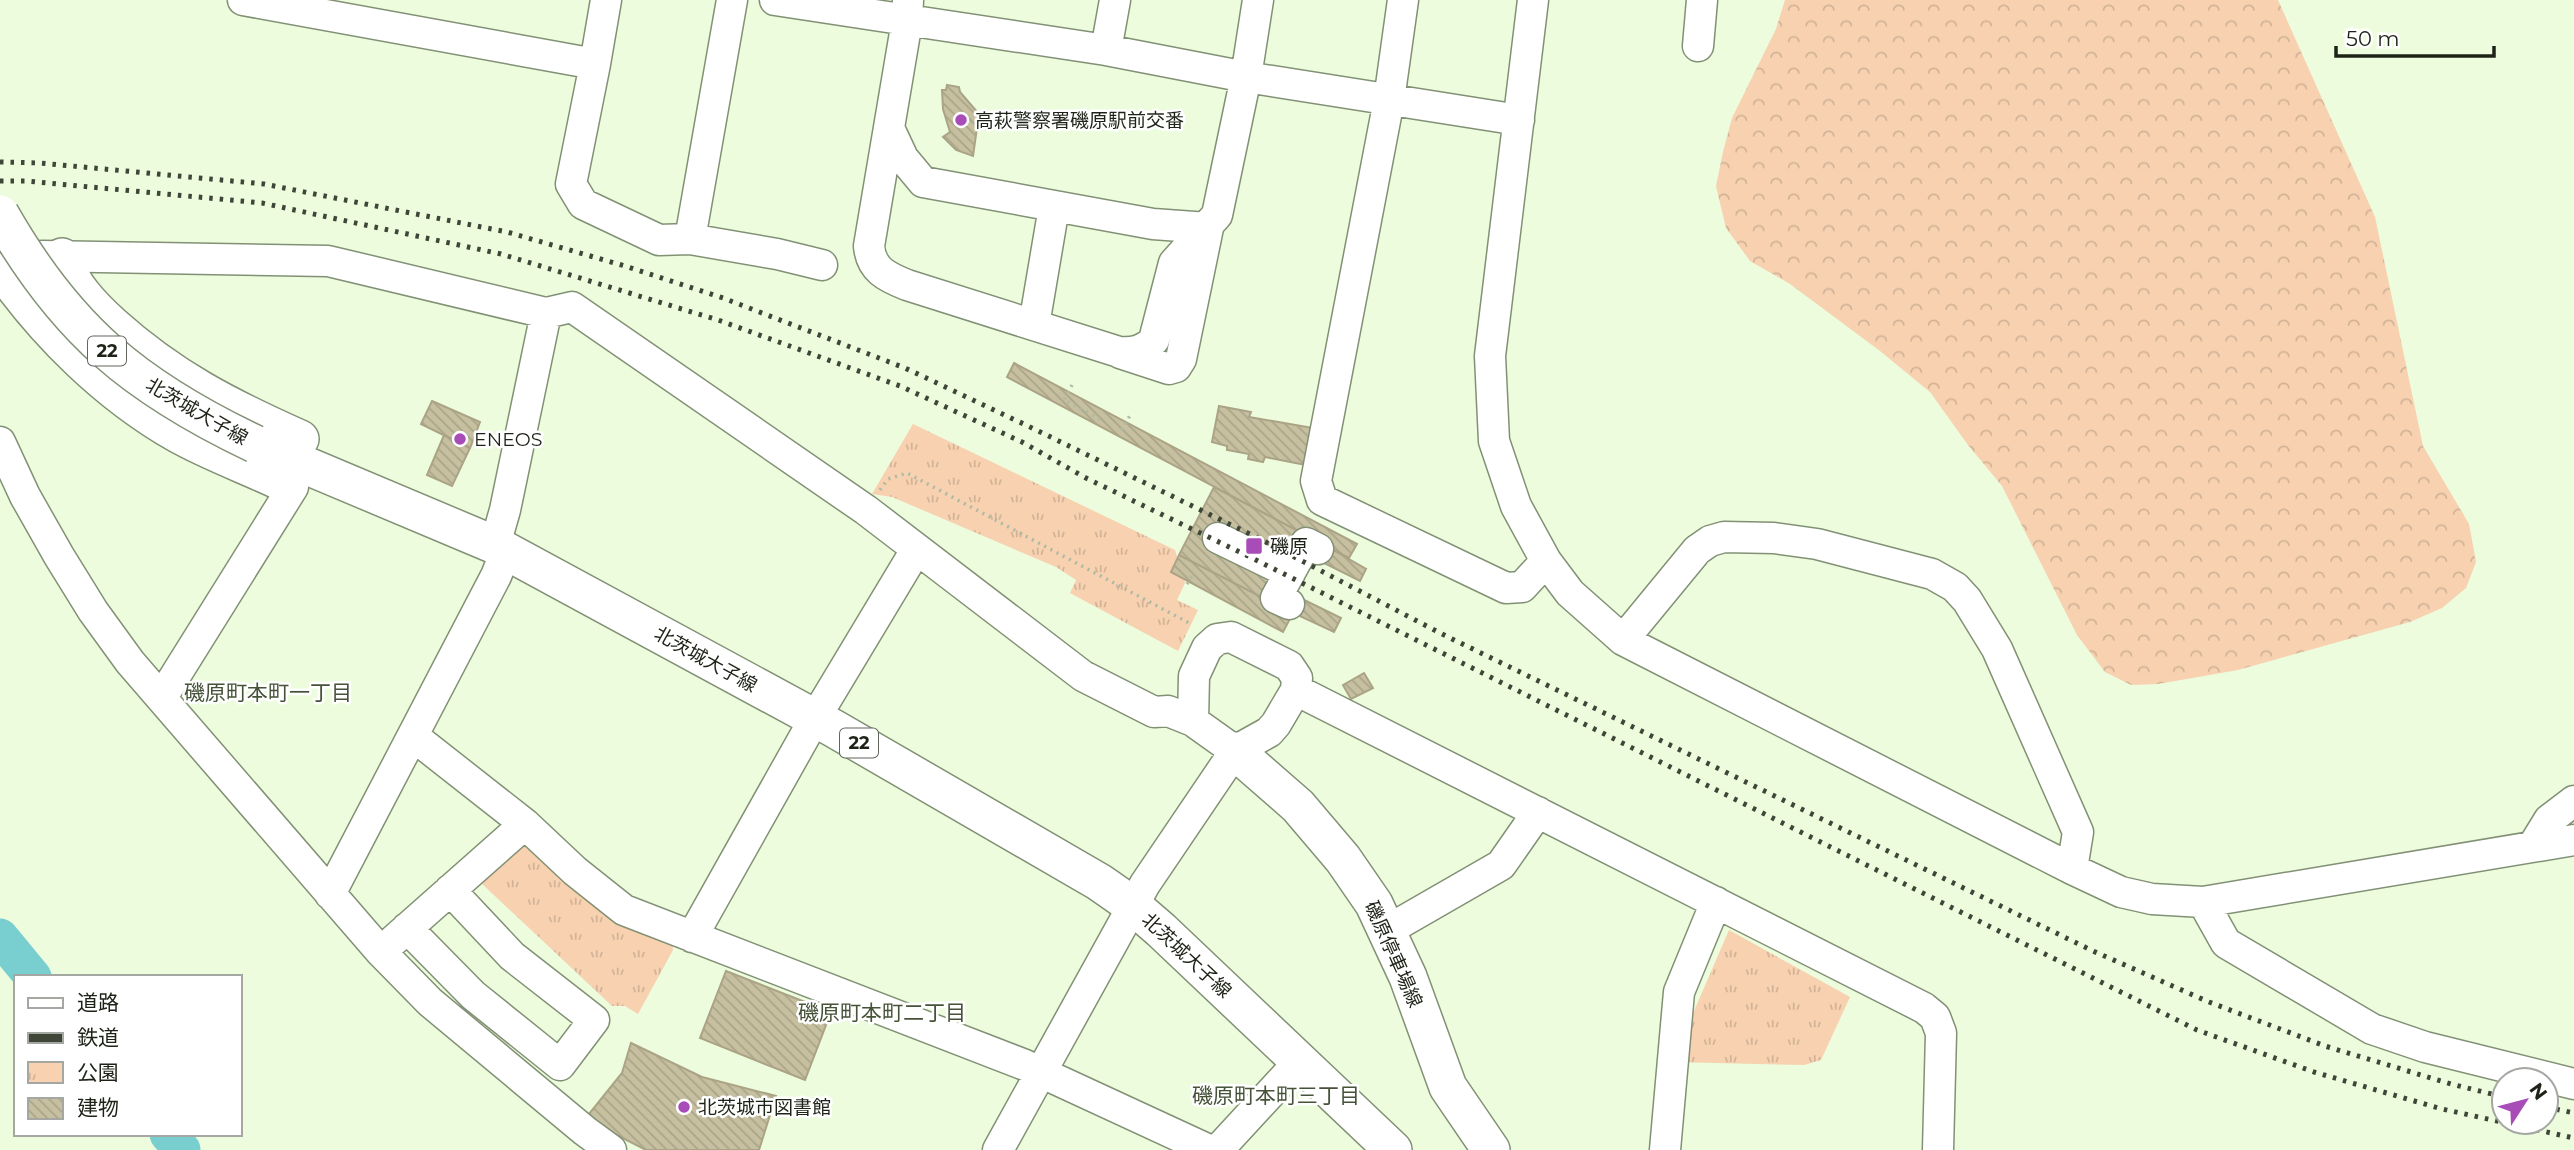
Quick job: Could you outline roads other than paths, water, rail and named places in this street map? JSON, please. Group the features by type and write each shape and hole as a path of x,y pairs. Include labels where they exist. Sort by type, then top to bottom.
{"main road":[{"name":"北茨城大子線","path":"0,214 39,278 58,302 96,342 166,398 255,444 500,548 815,718 1099,882 1132,905 1392,1150"},
{"path":"62,257 68,276 93,307 133,344 175,376 231,408 396,481 440,522"},
{"path":"0,267 46,324 108,386 178,434 293,487 403,525 440,522"},
{"name":"磯原停車場線","path":"1235,751 1298,806 1343,859 1374,904 1408,977 1448,1087 1491,1150"}],"street":[{"path":"243,0 595,64"},
{"path":"606,0 571,184 583,204 659,240 690,239 822,265"},
{"path":"690,239 732,0"},
{"path":"775,0 908,10 1246,77 1519,120"},
{"path":"1106,50 1115,0"},
{"path":"1174,263 1217,215 1246,77 1258,0"},
{"path":"1403,0 1389,100 1316,481 1322,500 1506,588 1521,587 1546,561"},
{"path":"1532,0 1490,356 1494,441 1516,506 1546,561 1570,593 1623,640 2072,869 2121,892 2152,899 2203,902 2574,840"},
{"path":"1698,46 1702,0"},
{"path":"908,10 869,246 872,261 881,274 907,285 1169,369 1176,367 1181,359 1208,228"},
{"path":"889,128 903,158 923,182"},
{"path":"880,187 893,177 1153,224 1208,228"},
{"path":"1034,325 1054,207"},
{"path":"1119,352 1133,353 1142,350 1154,340 1174,263 1175,240 1153,224"},
{"path":"0,254 328,261 546,313 572,307 866,510 1083,676 1154,712 1168,711 1193,721 1235,751"},
{"path":"330,894 496,576 505,510 546,313"},
{"path":"0,442 25,496 93,611 130,662 330,894 430,1003 611,1150"},
{"path":"162,697 293,487"},
{"path":"1623,640 1698,550 1710,541 1724,537 1774,538 1817,544 1932,574 1955,587 1968,600 1997,649 2078,832 2072,869"},
{"path":"1218,538 1287,593 1313,550"},
{"path":"692,937 815,718 916,550"},
{"path":"998,1150 1132,905 1235,751 1269,732 1276,724 1296,690 1297,678 1289,666 1231,637 1217,639 1207,648 1194,676 1193,721"},
{"path":"1296,690 1924,1008 1935,1017 1941,1033 1938,1150"},
{"path":"413,736 525,824 575,871 624,909 1042,1073 1209,1150"},
{"path":"2533,846 2549,820 2574,801"},
{"path":"1388,930 1502,865 1538,812"},
{"path":"380,951 525,824"},
{"path":"407,928 473,995 560,1065 594,1020 512,956 450,891"},
{"path":"1665,1150 1679,992 1716,902"},
{"path":"2203,902 2226,943 2372,1029 2425,1047 2574,1084"},
{"path":"1218,1150 1300,1061"}],"waterway":[{"path":"0,937 31,975"},
{"path":"170,1136 182,1150"}],"railway":[{"path":"0,162 40,163 264,184 507,232 723,298 905,368 1028,426 1258,538 1442,634 2093,951 2209,1002 2325,1046 2490,1094"},
{"path":"0,181 26,181 262,203 501,254 718,320 900,386 1022,442 1086,478 1248,556 2197,1030 2314,1072 2442,1109 2574,1138"},
{"path":"2560,1110 2574,1113"}],"place":[{"name":"高萩警察署磯原駅前交番","path":"961,120"},
{"name":"ENEOS","path":"460,439"},
{"name":"磯原","path":"1254,546"},
{"name":"北茨城市図書館","path":"684,1107"}],"district":[{"name":"磯原町本町一丁目","path":"268,693"},
{"name":"磯原町本町二丁目","path":"882,1013"},
{"name":"磯原町本町三丁目","path":"1276,1096"}]}
